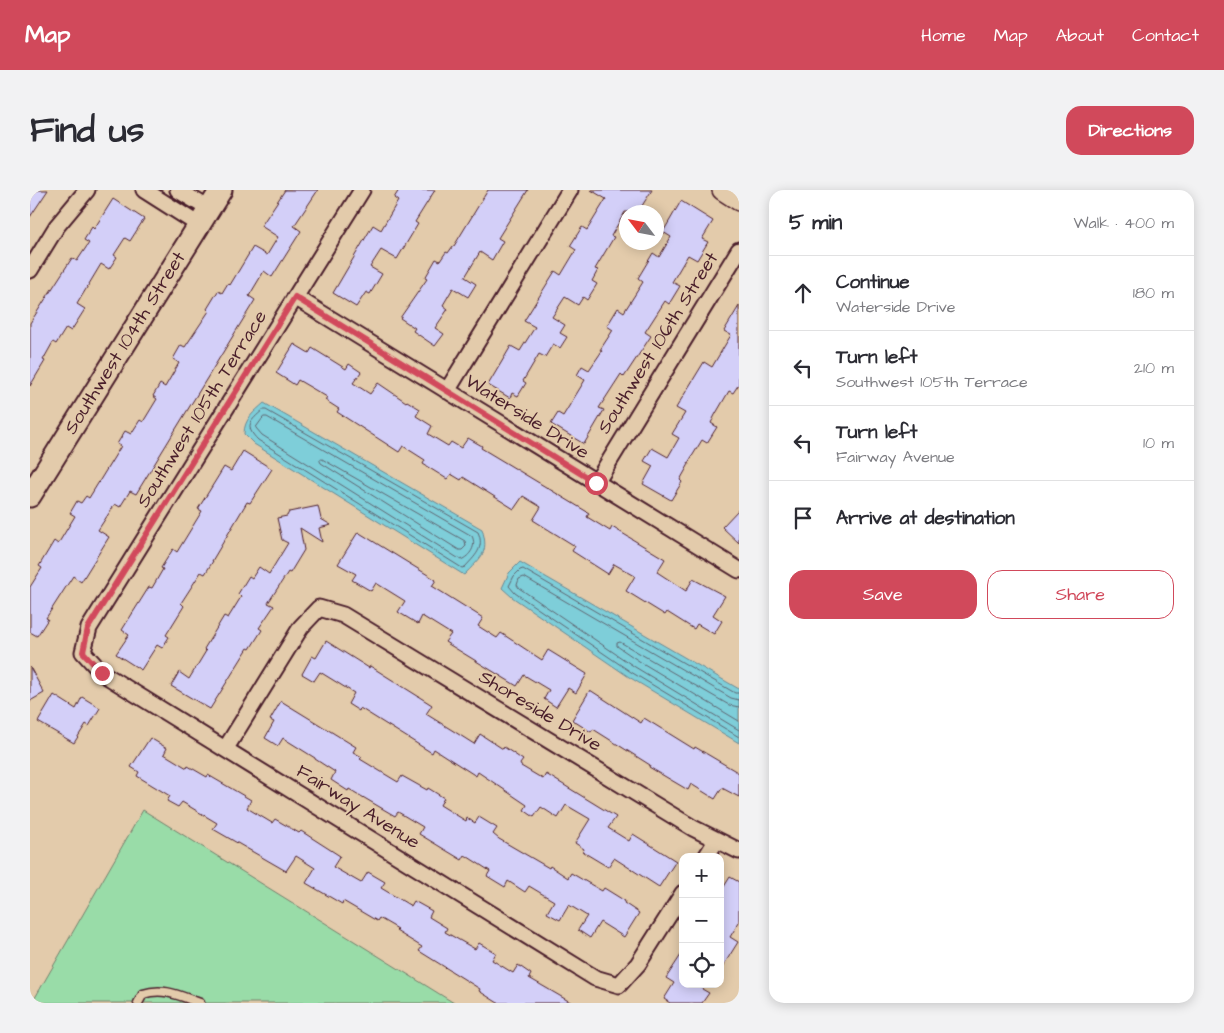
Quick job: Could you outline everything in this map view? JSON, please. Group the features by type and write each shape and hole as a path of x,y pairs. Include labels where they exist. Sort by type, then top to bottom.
{"main road":[{"name":"Southwest 104th Street","path":"30,496 221,190"}],"street":[{"path":"30,270 57,226 87,190"},
{"path":"144,190 204,217"},
{"path":"178,190 204,217"},
{"name":"Southwest 105th Terrace","path":"83,652 88,628 362,190"},
{"path":"447,391 570,190"},
{"path":"722,190 739,201"},
{"name":"Southwest 106th Street","path":"596,483 739,250"},
{"name":"Waterside Drive","path":"295,297 739,570"},
{"name":"Shoreside Drive","path":"226,748 301,627 319,608 343,615 716,841 739,851"},
{"name":"Fairway Avenue","path":"83,652 102,673 595,978 619,985 638,964 680,898"},
{"path":"708,853 716,841"}],"lane":[{"path":"138,1003 142,994 154,990 170,992 200,1003"}],"green space":[{"path":"143,810 454,1003 32,1003"}],"water":[{"path":"264,403 482,529 485,544 479,560 464,575 254,444 244,434 244,429 250,416"},
{"path":"520,562 739,689 739,743 629,677 512,597 502,588 509,573"}],"building":[{"path":"30,190 48,190 30,217"},
{"path":"285,190 318,190 294,226 301,231 272,277 264,271 249,296 255,300 136,494 130,491 120,507 115,504 98,530 109,537 81,582 73,576 46,618 48,619 37,636 30,632 30,587 42,568 39,566 54,541 58,544 75,516 70,513 77,501 81,503 86,496 89,498 121,446 117,444 125,431 131,434 140,420 143,422 157,399 153,396 160,384 165,387 179,363 173,359 181,345 185,347 209,311 207,309 218,291 222,293 228,283 230,285 253,247 267,255 278,237 261,226"},
{"path":"399,190 435,190 415,222 418,224 397,259 381,250 370,267 382,274 370,294 366,292 356,307 333,293 373,225 381,230 398,201 394,198"},
{"path":"488,190 528,190 498,238 503,241 492,260 480,252 465,277 476,284 468,297 453,288 443,305 448,309 435,328 444,334 435,346 413,331 415,328 400,318 427,279 425,278 436,259 440,261 446,252 448,253 454,246"},
{"path":"591,190 652,190 642,205 619,205 619,222 611,236 614,237 595,269 598,270 592,281 597,284 587,300 583,297 578,305 565,297 552,317 565,325 560,333 567,337 560,348 553,344 545,357 539,354 523,381 526,383 518,396 512,393 510,398 488,385 511,346 520,351 535,327 524,321 555,271 561,275 576,250 570,246 582,227 587,230 606,199"},
{"path":"113,199 144,219 130,241 125,238 114,255 117,257 109,269 101,264 77,304 85,309 71,331 66,328 56,344 53,342 43,360 45,361 30,386 30,323 72,258 77,261 89,243 84,240 92,227 94,229"},
{"path":"681,201 713,221 702,239 708,242 697,260 688,255 672,282 680,286 669,304 665,301 645,332 651,336 624,377 621,374 599,408 604,410 584,444 551,424 558,413 563,416 585,380 577,375 582,366 589,370 602,351 600,350 613,330 607,326 618,308 624,312 643,282 638,278 653,253 659,257 664,250 671,237 664,233"},
{"path":"739,306 739,384 733,393 729,391 711,423 717,427 707,443 702,440 688,463 680,480 682,482 671,500 643,484 653,466 644,461 652,448 668,457 679,438 672,434 685,413 676,408 704,362 712,367 731,335 724,331"},
{"path":"294,344 309,353 312,348 346,369 349,364 361,372 353,383 370,394 378,383 420,409 416,416 432,426 428,434 448,446 451,442 461,448 468,438 482,446 481,448 589,513 587,517 610,531 612,527 665,559 657,572 686,591 693,579 725,596 713,615 722,621 714,634 697,624 694,629 667,612 665,615 626,591 635,576 614,564 608,574 572,551 575,546 533,520 541,507 523,496 514,509 463,477 461,480 451,474 447,479 423,464 425,460 403,446 399,452 337,412 339,409 325,400 327,397 298,380 295,385 276,373"},
{"path":"243,451 272,469 250,503 247,502 205,574 201,572 181,603 184,606 166,635 169,637 162,648 157,645 141,670 116,654 129,635 122,630 149,587 152,588 163,569 161,568 173,549 177,552 202,511 198,509 224,467 231,471"},
{"path":"318,506 321,519 331,525 319,528 322,542 300,528 304,550 268,603 274,606 259,628 262,630 250,649 248,648 210,709 171,686 179,672 189,679 224,616 228,618 241,597 238,594 249,576 252,578 259,567 269,574 288,543 282,540 277,518 287,516 289,512"},
{"path":"739,509 739,543 722,527"},
{"path":"358,532 436,580 432,586 483,618 478,626 497,638 501,633 542,660 548,650 587,674 576,693 568,688 556,707 544,699 549,690 524,675 517,686 445,642 451,634 422,616 418,624 398,612 405,601 376,583 371,591 352,580 356,574 338,564"},
{"path":"326,641 432,705 426,714 474,744 480,734 503,749 504,747 523,760 520,764 521,766 543,779 546,774 616,817 608,828 629,841 633,834 676,861 659,887 614,858 608,867 583,852 584,849 575,843 590,819 566,805 558,818 541,807 534,817 524,810 527,805 478,772 476,776 434,749 432,753 360,708 359,711 348,704 354,693 320,672 314,681 302,674 312,656 316,658"},
{"path":"30,667 44,693 30,701"},
{"path":"590,690 641,723 644,718 694,749 695,747 739,773 739,797 722,788 715,799 691,784 688,790 649,767 650,765 593,729 591,732 572,720"},
{"path":"54,695 76,709 82,697 100,708 89,726 86,724 74,743 38,722"},
{"path":"281,701 356,747 353,752 362,757 360,759 398,782 402,776 427,790 428,788 444,798 440,805 466,821 467,818 475,823 479,817 497,828 493,834 499,839 549,868 550,866 568,878 571,873 602,891 604,888 625,901 624,903 639,913 624,937 600,922 590,938 578,930 587,916 569,905 560,920 547,913 554,901 529,886 525,892 508,881 505,887 487,876 490,871 465,855 462,860 419,834 423,827 398,812 395,816 331,780 335,772 283,738 278,746 265,738 274,722 270,720"},
{"path":"150,738 167,748 164,754 187,768 188,766 207,777 208,775 251,800 247,808 272,823 275,819 299,833 301,831 340,856 333,867 361,883 368,872 385,882 381,888 411,906 414,901 432,911 429,917 447,928 445,932 475,949 479,943 496,953 492,960 513,973 518,965 531,974 529,978 572,1003 498,1003 479,991 480,989 419,951 422,947 396,931 398,929 379,918 377,921 343,901 342,904 306,883 315,868 296,856 286,871 213,829 217,823 182,802 178,807 167,801 170,796 137,776 139,772 131,767"},
{"path":"730,877 739,882 739,922 730,937 738,942 724,965 724,898 724,887"},
{"path":"679,958 679,988 703,988 709,993 702,1003 670,1003 664,999 674,983 666,978"}],"route":[{"path":"102,673 83,652 88,628 295,297 596,483"}]}
